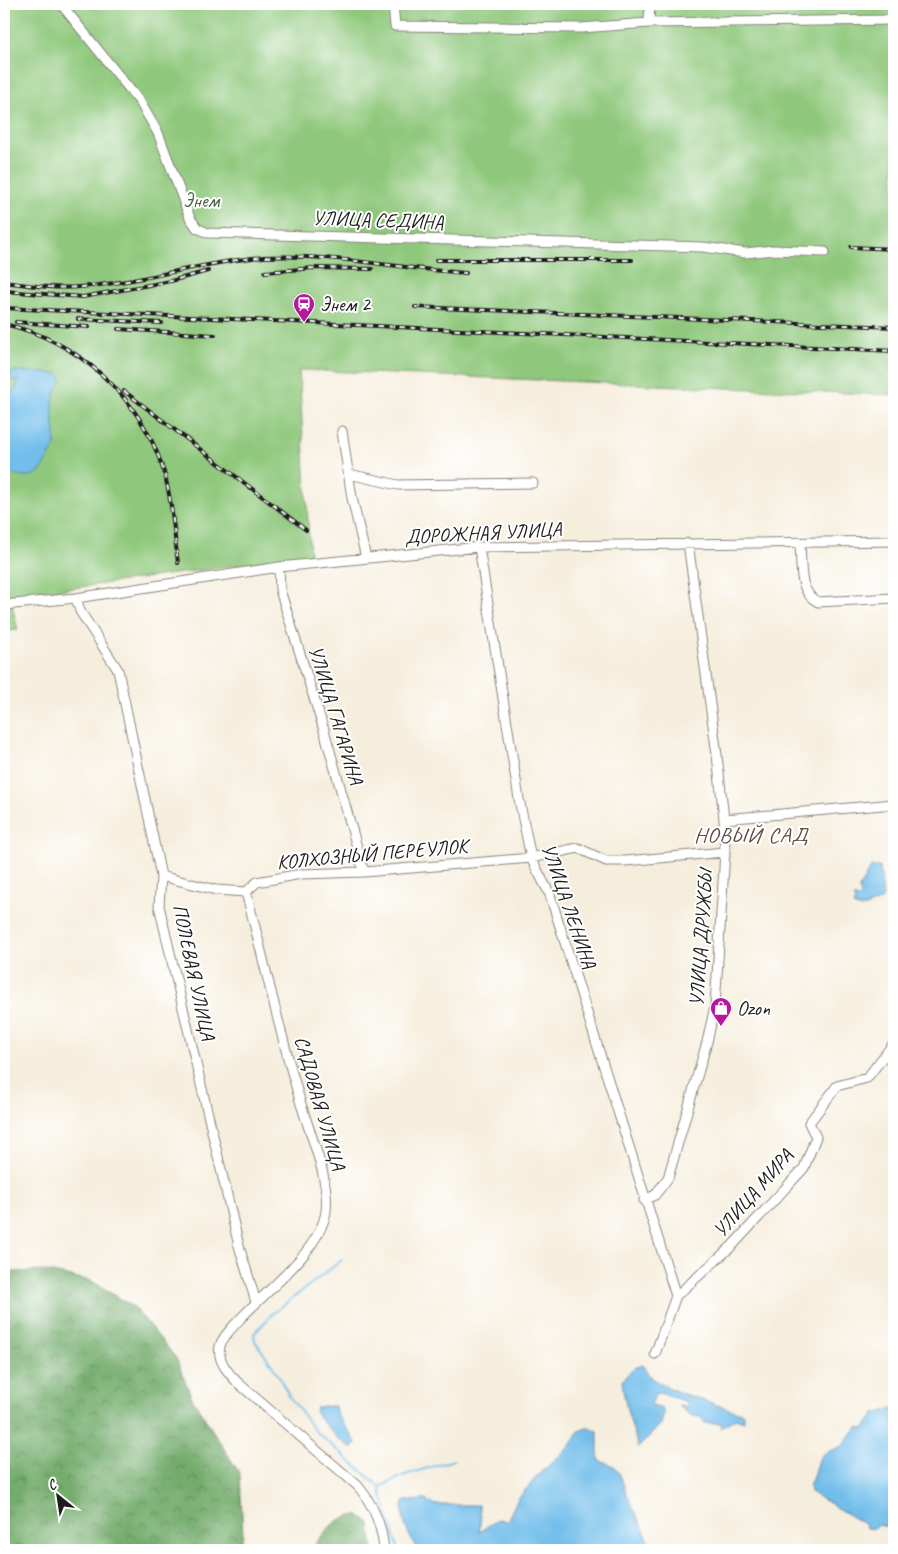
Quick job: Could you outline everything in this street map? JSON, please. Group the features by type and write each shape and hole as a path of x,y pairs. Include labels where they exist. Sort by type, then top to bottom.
{"street":[{"name":"УЛИЦА СЕДИНА","path":"61,4 140,102 158,133 190,218 197,228 208,233 694,247 745,253 774,250 825,252"},
{"path":"394,4 395,26 582,28 649,23 894,20"},
{"path":"649,23 650,4"},
{"path":"342,431 366,558"},
{"path":"349,474 398,485 533,483"},
{"name":"ДОРОЖНАЯ УЛИЦА","path":"4,605 76,598 279,567 479,547 894,541"},
{"path":"800,542 804,587 808,597 818,602 894,598"},
{"name":"УЛИЦА ДРУЖБЫ","path":"644,1200 659,1192 668,1178 707,1042 715,1006 725,852 724,819 688,543"},
{"name":"УЛИЦА ЛЕНИНА","path":"479,547 519,799 531,858 550,895 644,1200 676,1296"},
{"name":"УЛИЦА ГАГАРИНА","path":"279,567 280,590 324,730 364,872"},
{"name":"ПОЛЕВАЯ УЛИЦА","path":"76,598 80,611 118,670 161,876 159,906 237,1237 256,1302"},
{"path":"724,819 894,804"},
{"path":"531,858 578,848 606,861 626,861 725,852"},
{"name":"КОЛХОЗНЫЙ ПЕРЕУЛОК","path":"246,892 256,882 292,876 531,858"},
{"path":"161,876 216,890 246,892"},
{"name":"САДОВАЯ УЛИЦА","path":"246,892 298,1096 326,1185 326,1212 318,1234 294,1265 256,1302 220,1345 220,1357 225,1369 358,1486 370,1500 378,1518 384,1550"},
{"name":"УЛИЦА МИРА","path":"655,1354 676,1296 732,1246 804,1168 816,1137 809,1123 837,1086 867,1078 894,1044"}],"green space":[{"name":"Энем","path":"4,4 894,4 894,395 299,370 310,555 10,597 18,630 4,631"},
{"path":"43,1271 92,1281 135,1308 176,1358 192,1398 240,1474 243,1534 240,1550 4,1550 4,1272"},
{"path":"359,1515 370,1523 373,1550 310,1550 336,1522 343,1518"}],"water":[{"path":"15,371 59,374 62,381 54,395 53,403 55,445 40,471 30,476 4,471 4,399 16,388 18,381 11,380 10,374"},
{"path":"871,867 880,867 883,896 881,901 863,908 857,908 853,906 855,901 853,898 861,896 859,888"},
{"path":"642,1365 652,1379 678,1392 744,1414 744,1421 735,1418 721,1428 722,1423 705,1423 701,1417 692,1416 678,1406 686,1407 687,1404 684,1401 659,1393 655,1394 651,1406 661,1408 664,1413 661,1424 638,1448 626,1407 622,1381 632,1369"},
{"path":"335,1406 337,1415 356,1442 353,1449 335,1436 315,1413 316,1408"},
{"path":"894,1408 894,1524 888,1527 877,1525 873,1529 866,1528 864,1524 810,1492 810,1485 821,1456 845,1444 845,1441 858,1427 864,1429 875,1414"},
{"path":"589,1427 598,1431 598,1455 600,1461 614,1466 620,1475 628,1497 650,1543 648,1550 418,1550 408,1533 403,1519 405,1501 425,1500 436,1505 479,1505 481,1516 479,1532 498,1519 507,1521 517,1500 538,1475 569,1447 579,1431"}],"waterway":[{"path":"342,1260 272,1314 254,1334 255,1341 276,1371 289,1396 314,1430 380,1487 405,1475 454,1460"},
{"path":"380,1488 398,1550"}],"railway":[{"path":"851,247 894,249"},
{"path":"4,282 51,287 102,285 217,263 288,256 339,259 466,273"},
{"path":"436,260 632,260"},
{"path":"265,272 314,268 372,269"},
{"path":"4,291 83,297 171,281 208,271"},
{"path":"415,307 894,327"},
{"path":"4,308 894,351"},
{"path":"78,319 162,323"},
{"path":"16,322 89,327"},
{"path":"4,324 31,332 57,343 81,358 103,376 139,418 153,443 166,480 171,504 178,563"},
{"path":"118,329 215,335"},
{"path":"124,391 306,530"}],"place":[{"name":"Энем 2","path":"304,323"},
{"name":"Ozon","path":"721,1027"}],"district":[{"name":"НОВЫЙ САД","path":"751,835"}]}
